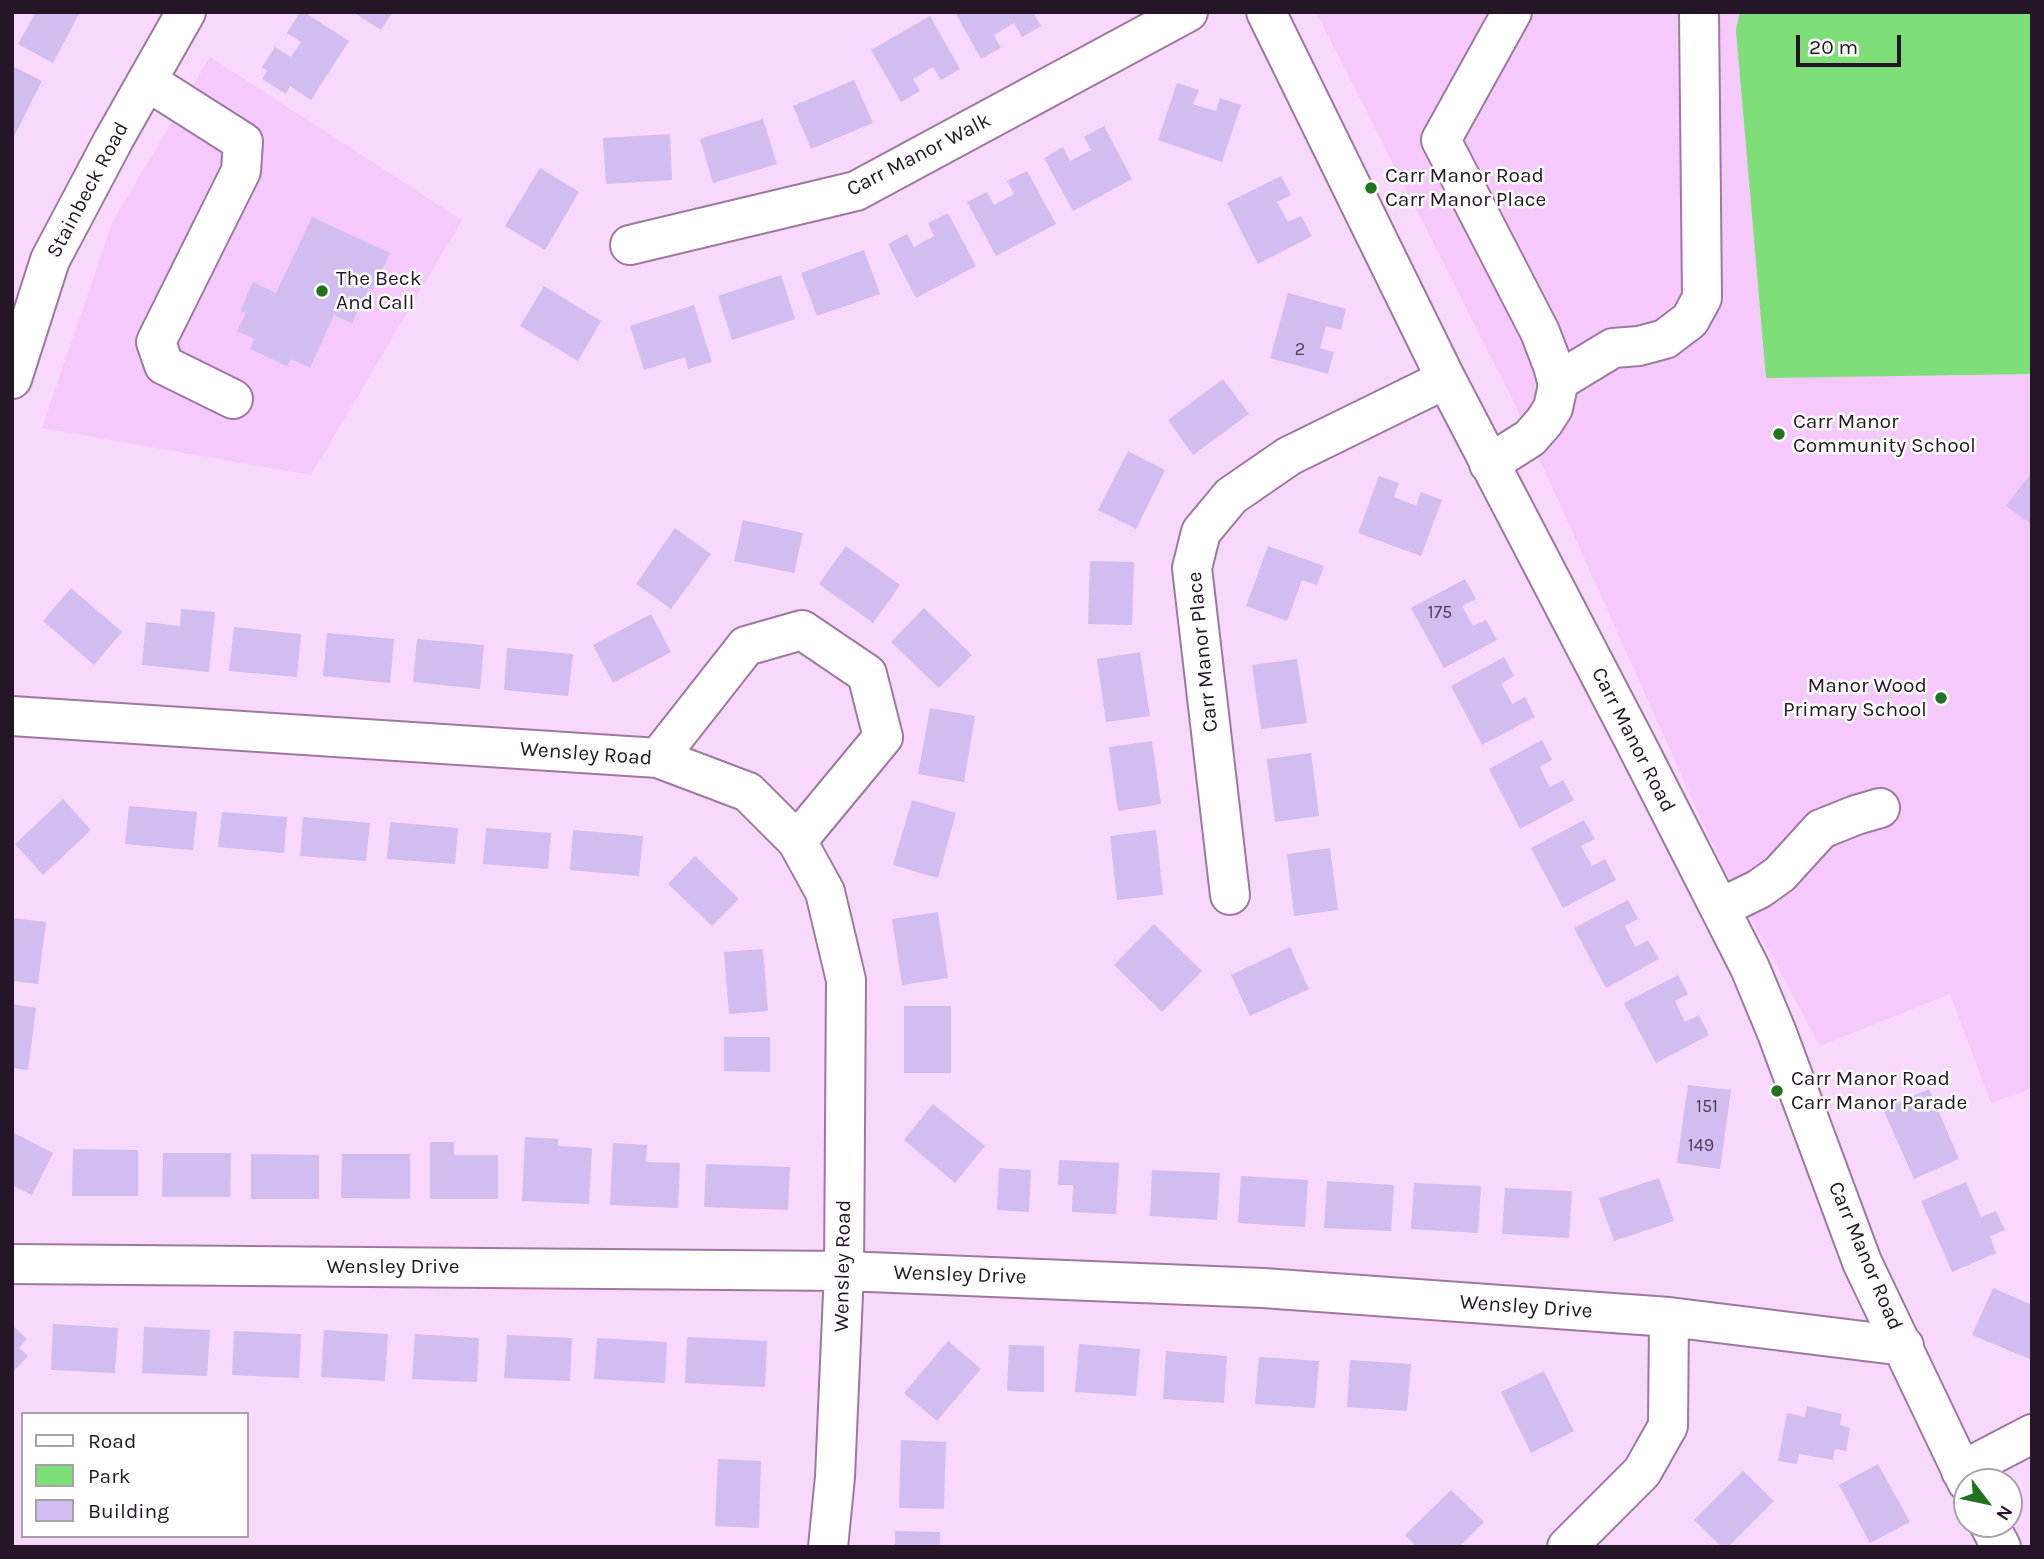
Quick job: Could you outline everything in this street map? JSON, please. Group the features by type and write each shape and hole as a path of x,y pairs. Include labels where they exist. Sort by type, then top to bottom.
{"street":[{"name":"Stainbeck Road","path":"12,379 50,260 186,12"},
{"name":"Carr Manor Walk","path":"629,245 856,191 1188,12"},
{"name":"Carr Manor Road","path":"1266,12 1489,464 1750,968 1862,1262 1960,1468"},
{"path":"1489,464 1530,438 1544,422 1553,408 1557,382 1540,332 1441,140 1512,12"},
{"path":"1557,382 1612,348 1639,346 1665,339 1690,320 1702,298 1699,12"},
{"path":"147,80 243,142 240,171 156,342 164,365 233,400"},
{"name":"Carr Manor Place","path":"1230,895 1192,568 1201,532 1231,496 1289,456 1446,379"},
{"path":"659,758 746,646 802,630 867,674 883,737 797,841"},
{"name":"Wensley Road","path":"12,716 659,758 748,792 797,841 825,892 846,981 844,1271 835,1477 828,1547"},
{"path":"1720,908 1759,889 1780,874 1821,829 1880,808"},
{"name":"Wensley Drive","path":"12,1264 844,1271 1263,1288 1669,1317 1904,1346"},
{"path":"1567,1547 1642,1472 1668,1426 1669,1317"},
{"path":"1975,1468 1995,1453 2032,1434"},
{"path":"1995,1453 2032,1469"}],"shaded area":[{"name":"Carr Manor Community School","path":"1316,12 2032,12 2032,1089 1991,1103 1950,994 1820,1046 1721,863 1514,402"},
{"path":"210,57 462,220 311,475 42,428 112,223"}],"green space":[{"path":"1740,12 2032,12 2032,374 1766,378 1736,30"}],"building":[{"path":"36,12 80,12 53,63 18,44"},
{"path":"300,12 349,41 311,100 290,86 286,94 262,79 267,71 262,67 275,47 291,57 301,42 287,33"},
{"path":"353,12 393,12 381,30"},
{"path":"955,12 1033,12 1041,26 1022,37 1014,23 994,35 1001,48 981,59"},
{"path":"930,16 960,69 941,80 933,67 913,79 920,91 901,102 871,50"},
{"path":"12,66 42,81 12,140"},
{"path":"854,80 873,123 811,149 793,106"},
{"path":"1177,83 1199,90 1193,104 1216,111 1220,98 1241,105 1222,162 1158,140"},
{"path":"763,119 777,164 713,183 700,139"},
{"path":"1104,126 1132,179 1073,211 1044,158 1063,147 1070,161 1091,150 1084,137"},
{"path":"670,134 672,180 606,184 603,138"},
{"path":"540,168 579,192 545,250 505,226"},
{"path":"1027,171 1056,224 996,256 967,202 987,192 994,205 1014,194 1007,181"},
{"path":"1281,176 1291,195 1277,202 1288,222 1301,216 1312,236 1258,264 1227,203"},
{"path":"948,213 976,266 916,298 888,244 907,234 914,247 934,236 928,223"},
{"name":"The Beck And Call","path":"312,217 390,253 373,290 369,288 352,323 334,315 310,368 291,359 287,366 250,349 254,339 237,331 246,313 240,311 253,282 276,293"},
{"path":"864,250 880,294 817,316 801,273"},
{"path":"781,275 795,319 732,340 718,296"},
{"path":"544,286 601,321 578,361 520,326"},
{"path":"1288,293 1346,309 1341,330 1326,326 1320,348 1334,352 1328,374 1270,358"},
{"path":"694,305 712,362 688,369 685,357 644,370 630,326"},
{"path":"1223,379 1249,414 1193,455 1168,420"},
{"path":"1128,451 1165,470 1136,529 1098,510"},
{"path":"2032,472 2032,525 2006,506"},
{"path":"1379,476 1399,483 1394,497 1416,506 1421,492 1442,500 1421,556 1358,533"},
{"path":"743,520 803,533 794,573 734,561"},
{"path":"675,528 711,554 671,609 636,584"},
{"path":"846,546 900,585 873,623 819,584"},
{"path":"1268,546 1324,566 1317,585 1302,580 1287,621 1246,606"},
{"path":"1090,561 1134,562 1132,625 1088,624"},
{"path":"1465,579 1476,599 1462,606 1473,626 1486,620 1497,640 1444,668 1411,608"},
{"path":"71,588 122,632 94,665 43,621"},
{"path":"924,608 972,655 939,688 891,642"},
{"path":"181,609 215,612 209,672 142,665 146,622 180,626"},
{"path":"651,614 671,652 613,683 593,645"},
{"path":"234,627 301,634 297,677 229,671"},
{"path":"327,633 394,639 390,683 323,676"},
{"path":"417,639 484,645 480,689 413,682"},
{"path":"507,648 573,654 568,696 504,690"},
{"path":"1140,652 1150,716 1106,722 1097,659"},
{"path":"1504,657 1514,676 1501,684 1512,704 1525,697 1535,717 1482,745 1451,686"},
{"path":"1297,659 1307,723 1261,729 1252,665"},
{"path":"930,708 975,716 964,782 918,774"},
{"path":"1542,740 1552,760 1540,767 1545,778 1550,787 1563,780 1574,800 1520,829 1489,769"},
{"path":"1152,741 1161,804 1118,811 1109,747"},
{"path":"1311,753 1319,816 1275,822 1267,759"},
{"path":"63,799 91,830 43,875 15,844"},
{"path":"912,800 956,813 938,878 893,865"},
{"path":"129,806 197,812 193,850 125,844"},
{"path":"222,812 287,817 284,853 218,847"},
{"path":"303,817 370,823 366,861 300,856"},
{"path":"1584,820 1595,839 1581,846 1592,866 1605,859 1616,880 1563,908 1531,848"},
{"path":"390,822 458,828 455,864 387,859"},
{"path":"486,828 551,833 548,869 483,864"},
{"path":"573,830 643,836 639,876 570,870"},
{"path":"1156,830 1163,895 1117,900 1110,836"},
{"path":"1330,848 1338,910 1294,916 1287,854"},
{"path":"695,856 739,899 712,926 668,884"},
{"path":"1628,900 1638,919 1625,926 1630,937 1636,947 1648,940 1659,959 1606,988 1574,928"},
{"path":"938,912 948,978 902,985 892,919"},
{"path":"12,918 46,922 38,984 12,981"},
{"path":"1154,924 1202,971 1162,1012 1114,965"},
{"path":"1290,947 1309,989 1250,1016 1231,975"},
{"path":"763,949 768,1011 729,1014 724,952"},
{"path":"1678,975 1688,994 1675,1001 1685,1022 1699,1015 1709,1035 1656,1063 1624,1003"},
{"path":"12,1004 36,1008 28,1070 12,1068"},
{"path":"904,1006 951,1006 951,1073 904,1073"},
{"path":"724,1037 770,1037 770,1072 724,1071"},
{"path":"1688,1085 1731,1090 1720,1169 1677,1163"},
{"path":"1929,1089 1959,1159 1914,1179 1883,1109"},
{"path":"933,1104 985,1146 955,1183 904,1140"},
{"path":"12,1132 53,1153 32,1195 12,1185"},
{"path":"525,1137 558,1139 558,1146 592,1148 589,1204 522,1201"},
{"path":"430,1142 454,1142 454,1155 498,1155 498,1199 430,1199"},
{"path":"613,1143 647,1145 646,1162 680,1163 678,1208 610,1205"},
{"path":"73,1149 138,1150 138,1196 72,1196"},
{"path":"163,1153 231,1153 230,1197 162,1197"},
{"path":"251,1154 319,1155 319,1199 251,1199"},
{"path":"342,1154 410,1154 410,1199 341,1198"},
{"path":"1059,1160 1119,1163 1116,1214 1072,1212 1073,1185 1058,1185"},
{"path":"706,1164 790,1167 788,1210 704,1207"},
{"path":"999,1168 1031,1170 1029,1212 997,1210"},
{"path":"1152,1170 1220,1173 1217,1220 1150,1216"},
{"path":"1241,1176 1308,1180 1305,1227 1238,1223"},
{"path":"1659,1178 1674,1221 1614,1241 1599,1198"},
{"path":"1327,1181 1394,1185 1391,1231 1324,1228"},
{"path":"1966,1182 1981,1217 1996,1211 2005,1230 1990,1236 1996,1253 1952,1272 1921,1201"},
{"path":"1414,1183 1481,1186 1478,1233 1411,1229"},
{"path":"1505,1188 1572,1191 1569,1238 1502,1234"},
{"path":"1993,1288 2032,1305 2032,1360 1972,1335"},
{"path":"53,1324 118,1328 115,1373 51,1370"},
{"path":"12,1325 27,1339 19,1348 28,1356 12,1373"},
{"path":"144,1327 210,1330 207,1376 142,1373"},
{"path":"324,1330 388,1334 385,1381 321,1377"},
{"path":"234,1331 301,1334 299,1378 232,1375"},
{"path":"415,1334 479,1338 477,1382 412,1379"},
{"path":"507,1335 572,1338 570,1381 504,1378"},
{"path":"687,1337 767,1341 765,1387 685,1383"},
{"path":"597,1338 667,1342 665,1383 594,1379"},
{"path":"948,1341 981,1369 937,1421 904,1393"},
{"path":"1079,1344 1140,1349 1136,1396 1075,1392"},
{"path":"1009,1345 1044,1346 1044,1392 1007,1391"},
{"path":"1166,1351 1227,1356 1224,1403 1163,1399"},
{"path":"1259,1357 1319,1361 1315,1408 1255,1404"},
{"path":"1350,1360 1411,1364 1407,1411 1347,1407"},
{"path":"1544,1371 1574,1431 1531,1453 1501,1392"},
{"path":"1807,1406 1842,1414 1840,1425 1850,1428 1846,1451 1835,1449 1833,1460 1799,1454 1797,1464 1778,1461 1787,1413 1805,1417"},
{"path":"901,1440 946,1442 944,1509 899,1508"},
{"path":"718,1459 761,1461 759,1528 715,1526"},
{"path":"1878,1464 1910,1522 1870,1543 1839,1485"},
{"path":"1743,1471 1774,1501 1728,1547 1722,1547 1694,1520"},
{"path":"1451,1490 1484,1522 1459,1547 1417,1547 1405,1535"},
{"path":"895,1531 940,1532 940,1547 895,1547"}],"place":[{"name":"Carr Manor Road Carr Manor Place","path":"1371,188"},
{"name":"The Beck And Call","path":"322,291"},
{"name":"Carr Manor Community School","path":"1779,434"},
{"name":"Manor Wood Primary School","path":"1941,698"},
{"name":"Carr Manor Road Carr Manor Parade","path":"1777,1091"}]}
